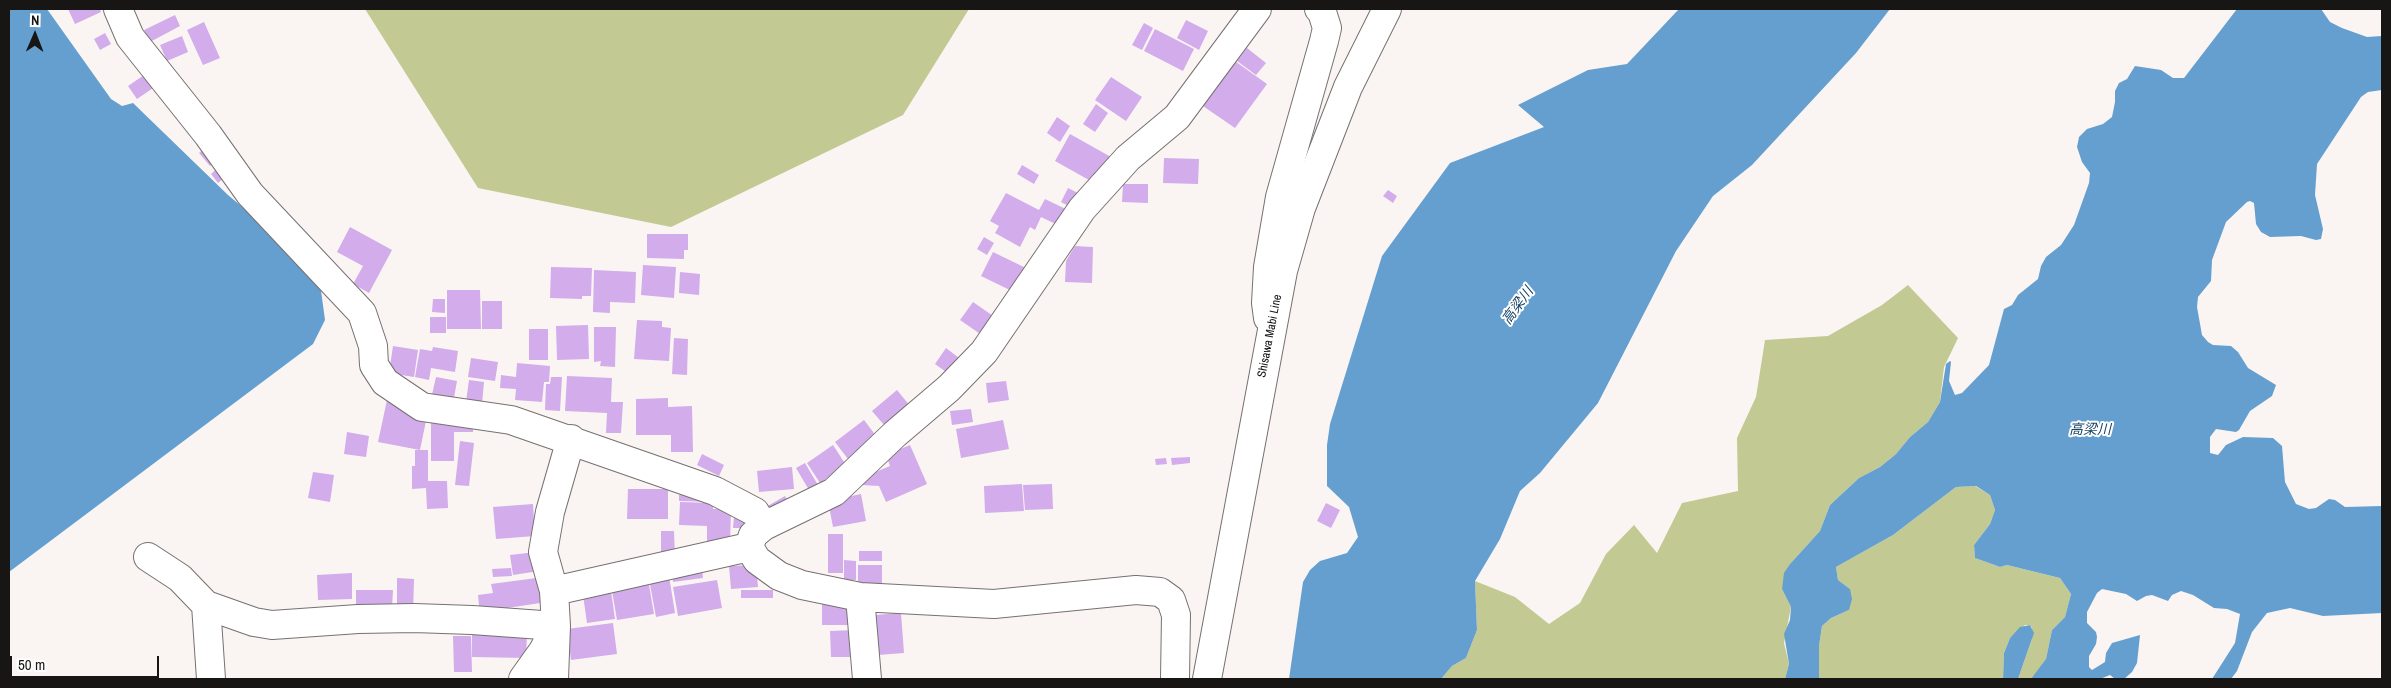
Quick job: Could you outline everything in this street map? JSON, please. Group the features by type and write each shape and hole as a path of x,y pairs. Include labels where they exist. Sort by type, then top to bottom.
{"street":[{"path":"118,9 130,36 208,135 250,194 362,313 373,346 374,365 385,382 422,407 511,420 571,439 715,490 755,512 757,560 779,576 802,585 860,597 994,604 1136,590 1160,592 1171,600 1176,615 1175,679"},
{"path":"554,591 757,537 834,492 895,434 949,388 984,352 1082,209 1128,158 1177,117 1208,78 1257,9"},
{"path":"1271,331 1266,303 1268,268 1280,197 1324,41 1326,28 1322,12 1319,9"},
{"name":"Shisawa Mabi Line","path":"1207,679 1283,271 1301,208 1348,87 1387,9"},
{"path":"554,679 556,626 554,591 543,552 550,512 571,439"},
{"path":"148,557 180,578 206,605 232,616 272,625 414,618 556,626"},
{"path":"860,597 867,679"},
{"path":"206,605 210,679"},
{"path":"523,679 543,651 556,626"}],"green space":[{"path":"365,9 969,9 903,115 671,227 478,188"},
{"path":"1908,285 1958,338 1944,367 1940,402 1928,422 1910,437 1896,454 1880,467 1859,478 1830,505 1820,531 1790,564 1782,589 1791,607 1784,643 1789,664 1785,679 1441,679 1452,666 1466,658 1477,630 1475,581 1515,597 1549,624 1580,603 1606,554 1634,525 1657,553 1682,503 1738,491 1737,438 1756,397 1765,340 1828,336 1882,305"},
{"path":"1975,486 1990,495 1995,510 1990,524 1974,545 1975,558 2000,567 2007,565 2060,578 2071,594 2065,617 2052,630 2046,659 2041,668 2031,679 2018,679 2032,639 2032,628 2030,625 2025,625 2010,638 2004,653 2003,679 1819,679 1819,646 1822,626 1831,618 1849,610 1850,589 1838,580 1836,567 1893,535 1956,487"}],"water":[{"path":"9,9 47,9 111,99 122,106 133,103 228,195 285,243 319,276 325,320 313,344 9,572"},
{"name":"高梁川","path":"1679,9 1890,9 1856,53 1752,165 1713,196 1676,251 1598,403 1540,473 1520,491 1500,539 1475,581 1477,630 1466,658 1452,666 1441,679 1289,679 1303,582 1310,570 1320,561 1347,553 1358,537 1349,507 1327,486 1327,445 1330,424 1382,256 1450,163 1544,127 1518,105 1588,70 1627,64"},
{"name":"高梁川","path":"2237,9 2321,9 2330,22 2342,28 2367,37 2382,36 2382,90 2368,92 2361,97 2317,164 2315,195 2323,229 2321,239 2316,240 2301,236 2270,237 2261,232 2256,224 2254,203 2247,202 2226,222 2212,260 2211,281 2198,297 2197,307 2202,335 2208,342 2213,345 2231,346 2238,352 2248,368 2276,385 2272,396 2250,411 2239,430 2236,432 2216,429 2210,437 2210,453 2218,455 2226,445 2243,437 2273,438 2282,446 2285,482 2296,504 2309,509 2316,508 2329,499 2335,500 2345,507 2382,506 2382,613 2323,616 2290,608 2267,613 2252,632 2237,671 2231,679 2212,679 2235,643 2240,614 2227,609 2214,608 2193,595 2181,591 2172,595 2168,601 2152,595 2137,601 2126,594 2102,589 2097,593 2087,612 2087,623 2096,632 2097,637 2096,644 2089,656 2089,667 2092,670 2105,662 2106,653 2112,643 2140,635 2137,663 2132,672 2124,679 2115,679 2110,675 2100,679 2031,679 2046,659 2052,630 2065,617 2071,594 2060,578 2007,565 2000,567 1975,558 1974,545 1990,524 1995,510 1990,495 1976,486 1956,487 1893,535 1836,567 1838,580 1850,589 1852,599 1849,610 1831,618 1822,626 1819,646 1819,679 1785,679 1789,664 1784,634 1790,620 1791,607 1782,589 1784,573 1790,564 1820,531 1830,505 1859,478 1880,467 1896,454 1910,437 1928,422 1940,402 1946,364 1951,362 1949,381 1955,395 1962,393 1989,365 2004,309 2012,305 2018,295 2038,279 2041,266 2046,257 2061,245 2074,225 2089,183 2090,173 2082,162 2077,147 2079,137 2087,129 2103,124 2112,117 2115,91 2119,83 2127,79 2135,66 2161,70 2173,78 2184,78"},
{"path":"2030,625 2034,633 2018,679 2003,679 2004,653 2010,638 2020,627"}],"building":[{"path":"68,9 100,9 101,12 75,24"},
{"path":"175,15 180,26 150,42 144,30"},
{"path":"1186,20 1208,31 1199,50 1177,38"},
{"path":"204,22 220,58 203,65 187,30"},
{"path":"1144,23 1153,28 1142,50 1132,45"},
{"path":"1155,29 1194,49 1183,71 1144,51"},
{"path":"105,33 111,44 100,50 94,39"},
{"path":"182,36 188,52 167,61 160,45"},
{"path":"1247,48 1266,63 1256,75 1237,61"},
{"path":"1232,59 1267,84 1235,128 1200,104"},
{"path":"150,71 159,84 137,99 128,86"},
{"path":"1111,77 1142,97 1126,121 1095,100"},
{"path":"1096,104 1108,113 1095,132 1083,124"},
{"path":"1057,117 1070,126 1060,142 1047,133"},
{"path":"1070,134 1111,157 1096,184 1055,161"},
{"path":"209,144 220,158 210,166 199,153"},
{"path":"1164,158 1199,159 1198,184 1163,183"},
{"path":"222,164 230,173 218,183 211,174"},
{"path":"1022,165 1039,175 1034,184 1017,174"},
{"path":"1123,184 1148,184 1148,203 1122,202"},
{"path":"1068,188 1084,196 1076,210 1061,202"},
{"path":"1388,190 1397,196 1393,203 1383,196"},
{"path":"1006,193 1039,210 1045,199 1074,213 1066,229 1041,217 1035,230 1030,227 1020,247 995,233 999,226 990,221"},
{"path":"350,227 392,250 369,293 353,284 363,266 337,252"},
{"path":"647,234 688,234 688,250 684,250 684,259 647,258"},
{"path":"984,237 994,243 987,255 977,249"},
{"path":"1075,246 1093,247 1092,283 1065,282 1066,261"},
{"path":"993,252 1030,270 1018,294 981,276"},
{"path":"643,265 676,267 674,298 641,295"},
{"path":"551,267 592,268 591,296 582,296 582,299 550,298"},
{"path":"594,270 636,272 635,303 610,302 610,313 593,312"},
{"path":"680,272 700,274 699,295 679,293"},
{"path":"447,290 480,290 481,329 447,329"},
{"path":"433,299 445,299 445,313 432,312"},
{"path":"482,301 502,301 502,329 482,329"},
{"path":"973,302 999,320 986,338 960,320"},
{"path":"430,317 446,317 446,333 430,333"},
{"path":"637,320 662,321 662,327 671,328 669,361 634,359"},
{"path":"588,325 589,359 557,360 556,326"},
{"path":"594,327 616,327 615,367 600,366 601,361 594,362"},
{"path":"529,329 548,329 548,360 529,360"},
{"path":"674,338 688,339 687,375 672,374"},
{"path":"393,346 418,350 414,377 389,373"},
{"path":"433,347 458,351 455,372 431,368 429,380 415,377 420,349 432,351"},
{"path":"946,348 967,364 956,379 935,364"},
{"path":"471,358 498,362 495,381 468,377"},
{"path":"517,363 550,366 549,382 544,382 542,402 515,400 516,389 500,388 501,375 516,377"},
{"path":"567,376 612,378 611,402 623,402 621,433 606,433 607,413 565,411"},
{"path":"436,377 457,381 453,403 431,399"},
{"path":"551,377 562,377 560,411 545,410 546,384 550,384"},
{"path":"469,380 484,382 482,404 466,402"},
{"path":"1006,381 1009,400 988,403 986,383"},
{"path":"897,390 915,412 890,432 872,411"},
{"path":"668,398 668,407 692,406 693,452 671,452 671,435 636,435 636,399"},
{"path":"387,400 427,416 420,450 378,442"},
{"path":"971,409 973,422 952,425 950,411"},
{"path":"864,420 880,441 851,463 835,442"},
{"path":"1003,420 1009,449 961,458 956,429"},
{"path":"431,422 473,422 473,432 454,432 454,461 431,461"},
{"path":"347,432 369,436 366,457 344,454"},
{"path":"460,441 474,443 469,486 455,485"},
{"path":"833,445 846,465 820,483 807,463"},
{"path":"910,445 927,484 886,502 879,486 862,485 859,479 890,466 886,455"},
{"path":"415,450 428,450 428,481 447,481 448,508 427,509 426,488 412,489 412,466 415,466"},
{"path":"702,454 724,465 719,476 697,465"},
{"path":"1190,457 1190,463 1172,465 1171,458"},
{"path":"1166,458 1167,464 1156,465 1155,459"},
{"path":"805,463 818,485 809,490 796,468"},
{"path":"792,467 794,489 759,492 757,471"},
{"path":"313,472 334,475 330,502 308,498"},
{"path":"1022,484 1024,511 985,513 984,486"},
{"path":"1052,484 1053,509 1025,510 1023,485"},
{"path":"628,489 668,489 668,519 627,519"},
{"path":"861,494 866,521 833,527 828,501"},
{"path":"679,495 717,496 717,502 679,501"},
{"path":"785,496 791,507 773,518 766,507"},
{"path":"680,502 713,503 713,509 731,509 730,547 707,547 707,526 679,525"},
{"path":"1326,503 1340,510 1331,528 1317,521"},
{"path":"533,504 535,536 496,539 493,507"},
{"path":"734,516 755,517 755,528 733,528"},
{"path":"661,531 674,531 675,557 661,557"},
{"path":"828,534 843,534 843,573 828,573"},
{"path":"859,551 882,551 882,561 859,561"},
{"path":"536,552 539,571 513,575 510,555"},
{"path":"844,560 856,561 856,580 844,580"},
{"path":"756,565 758,587 731,589 729,566"},
{"path":"858,565 882,565 882,585 858,584"},
{"path":"511,568 512,576 493,577 492,569"},
{"path":"702,568 703,578 673,582 672,572"},
{"path":"352,573 352,599 318,600 317,575"},
{"path":"669,576 675,613 656,617 649,579"},
{"path":"544,577 547,602 494,610 480,615 478,595 493,593 491,584"},
{"path":"397,578 414,579 413,615 397,615"},
{"path":"648,579 654,614 617,620 611,585"},
{"path":"717,580 722,608 678,616 673,587"},
{"path":"610,584 615,619 587,623 582,588"},
{"path":"356,590 393,590 392,608 356,608"},
{"path":"741,590 773,590 773,598 741,598"},
{"path":"853,603 853,625 822,625 822,604"},
{"path":"901,613 904,653 878,655 875,615"},
{"path":"613,623 617,654 571,660 567,629"},
{"path":"855,630 856,657 831,657 830,631"},
{"path":"472,632 527,633 526,658 472,657"},
{"path":"453,636 471,636 472,672 454,672"}]}
